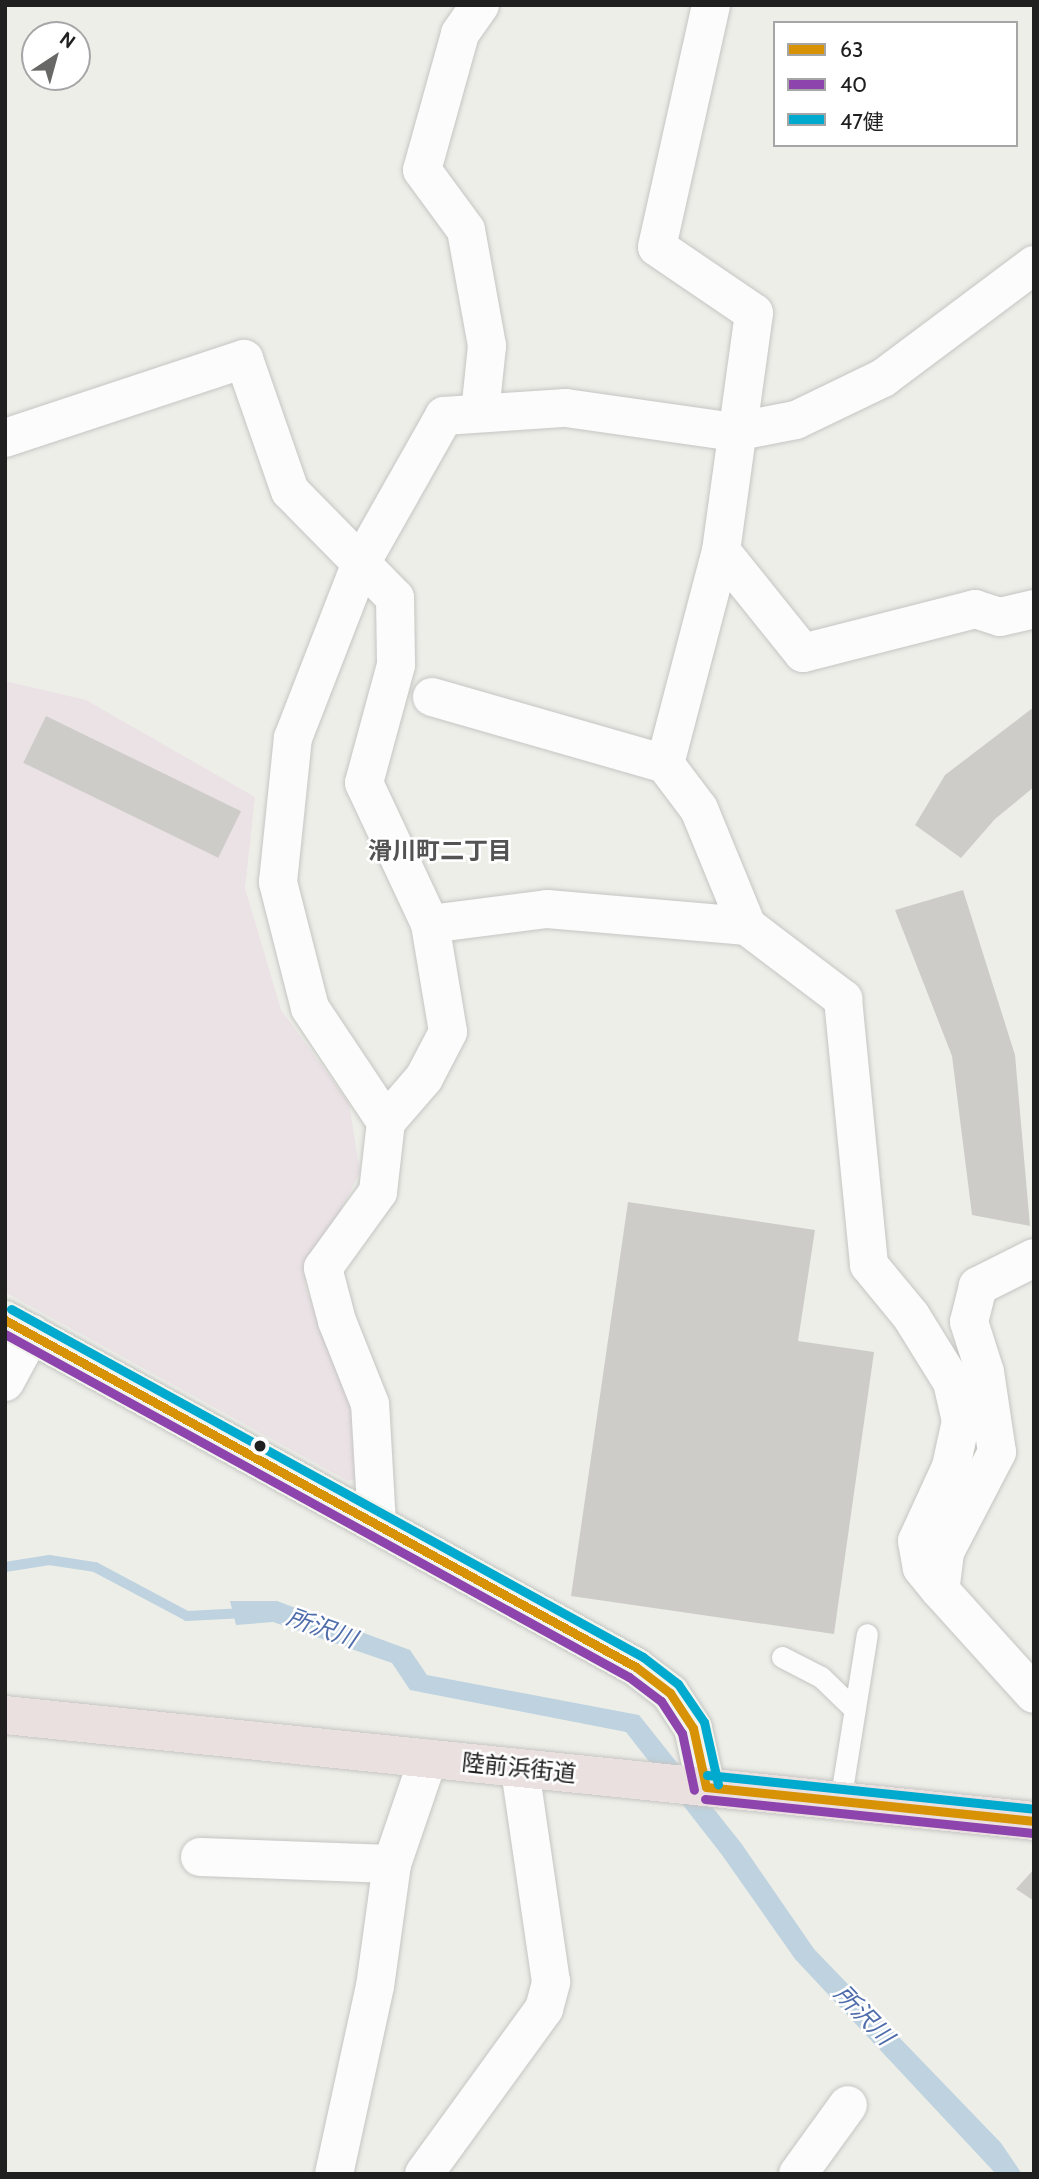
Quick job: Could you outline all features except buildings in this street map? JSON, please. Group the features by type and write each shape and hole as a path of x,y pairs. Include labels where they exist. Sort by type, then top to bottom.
{"highway":[{"name":"陸前浜街道","path":"5,1715 1034,1821"}],"street":[{"path":"480,5 460,34 422,170 466,230 487,346 480,413"},
{"path":"665,764 721,551 734,432 754,313 657,247 711,5"},
{"path":"386,1122 310,1008 278,882 293,738 361,563 444,416 566,408 734,432 796,420 883,378 1034,265"},
{"path":"5,438 244,359 290,491 395,598 397,664 364,783 430,923 448,1032 424,1078 386,1122 378,1192 323,1268 337,1321 370,1404 377,1524"},
{"path":"721,551 803,653 975,609 1000,617 1034,609"},
{"path":"432,697 665,764 699,809 747,926 843,999 869,1265 911,1316 952,1382 961,1421 951,1467 918,1541 922,1568 1034,1694"},
{"path":"430,923 547,909 747,926"},
{"path":"940,1591 945,1552 997,1452 985,1372 969,1322 978,1286 1034,1258"},
{"path":"5,1382 18,1327 636,1667 670,1693 693,1728 706,1787"},
{"path":"334,2174 375,1986 392,1864 428,1759"},
{"path":"424,2174 544,2009 549,1991 520,1769"},
{"path":"200,1857 392,1864"},
{"path":"798,2174 848,2105"}],"lane":[{"path":"840,1802 867,1633"},
{"path":"782,1657 821,1677 853,1708"}],"shaded area":[{"path":"5,681 86,700 255,797 245,888 281,1010 349,1103 360,1172 304,1283 352,1412 364,1477 348,1481 5,1292"}],"water":[{"path":"230,1601 277,1601 410,1650 427,1675 639,1715 741,1843 814,1949 1001,2143 1022,2174 996,2174 795,1959 722,1855 626,1732 410,1690 392,1663 273,1622 236,1625"}],"waterway":[{"name":"所沢川","path":"5,1567 49,1560 95,1567 187,1616 245,1613"}],"transit line":[{"name":"47健","path":"11,1309 643,1657 678,1684 704,1722 718,1784"},
{"name":"63","path":"5,1320 636,1667 670,1693 693,1728 706,1787"},
{"name":"40","path":"5,1334 629,1677 661,1701 682,1733 694,1790"},
{"name":"47健","path":"707,1775 1034,1809"},
{"name":"63","path":"706,1787 1034,1821"},
{"name":"40","path":"705,1799 1033,1833"}],"district":[{"name":"滑川町二丁目","path":"440,851"}]}
